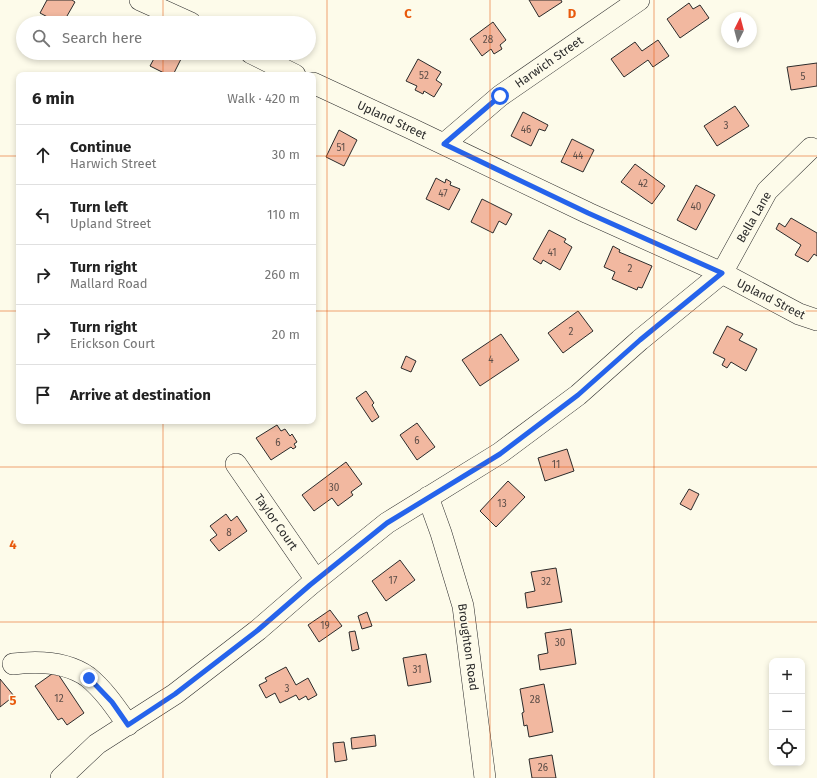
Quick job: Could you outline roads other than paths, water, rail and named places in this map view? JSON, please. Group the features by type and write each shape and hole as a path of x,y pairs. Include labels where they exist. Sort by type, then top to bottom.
{"street":[{"path":"140,0 175,16"},
{"name":"Harwich Street","path":"444,144 500,96 639,0"},
{"path":"265,60 289,72"},
{"name":"Upland Street","path":"316,84 588,213 722,273 799,314 817,320"},
{"name":"Bella Lane","path":"722,273 767,191 810,148"},
{"path":"61,778 97,744 175,694 258,630 316,580 387,523 500,454 578,395 640,340 722,273"},
{"name":"Taylor Court","path":"236,464 316,580"},
{"name":"Broughton Road","path":"428,497 441,533 463,606 486,778"},
{"path":"13,664 38,662 64,667 81,673 89,678 102,692 128,725"}]}
